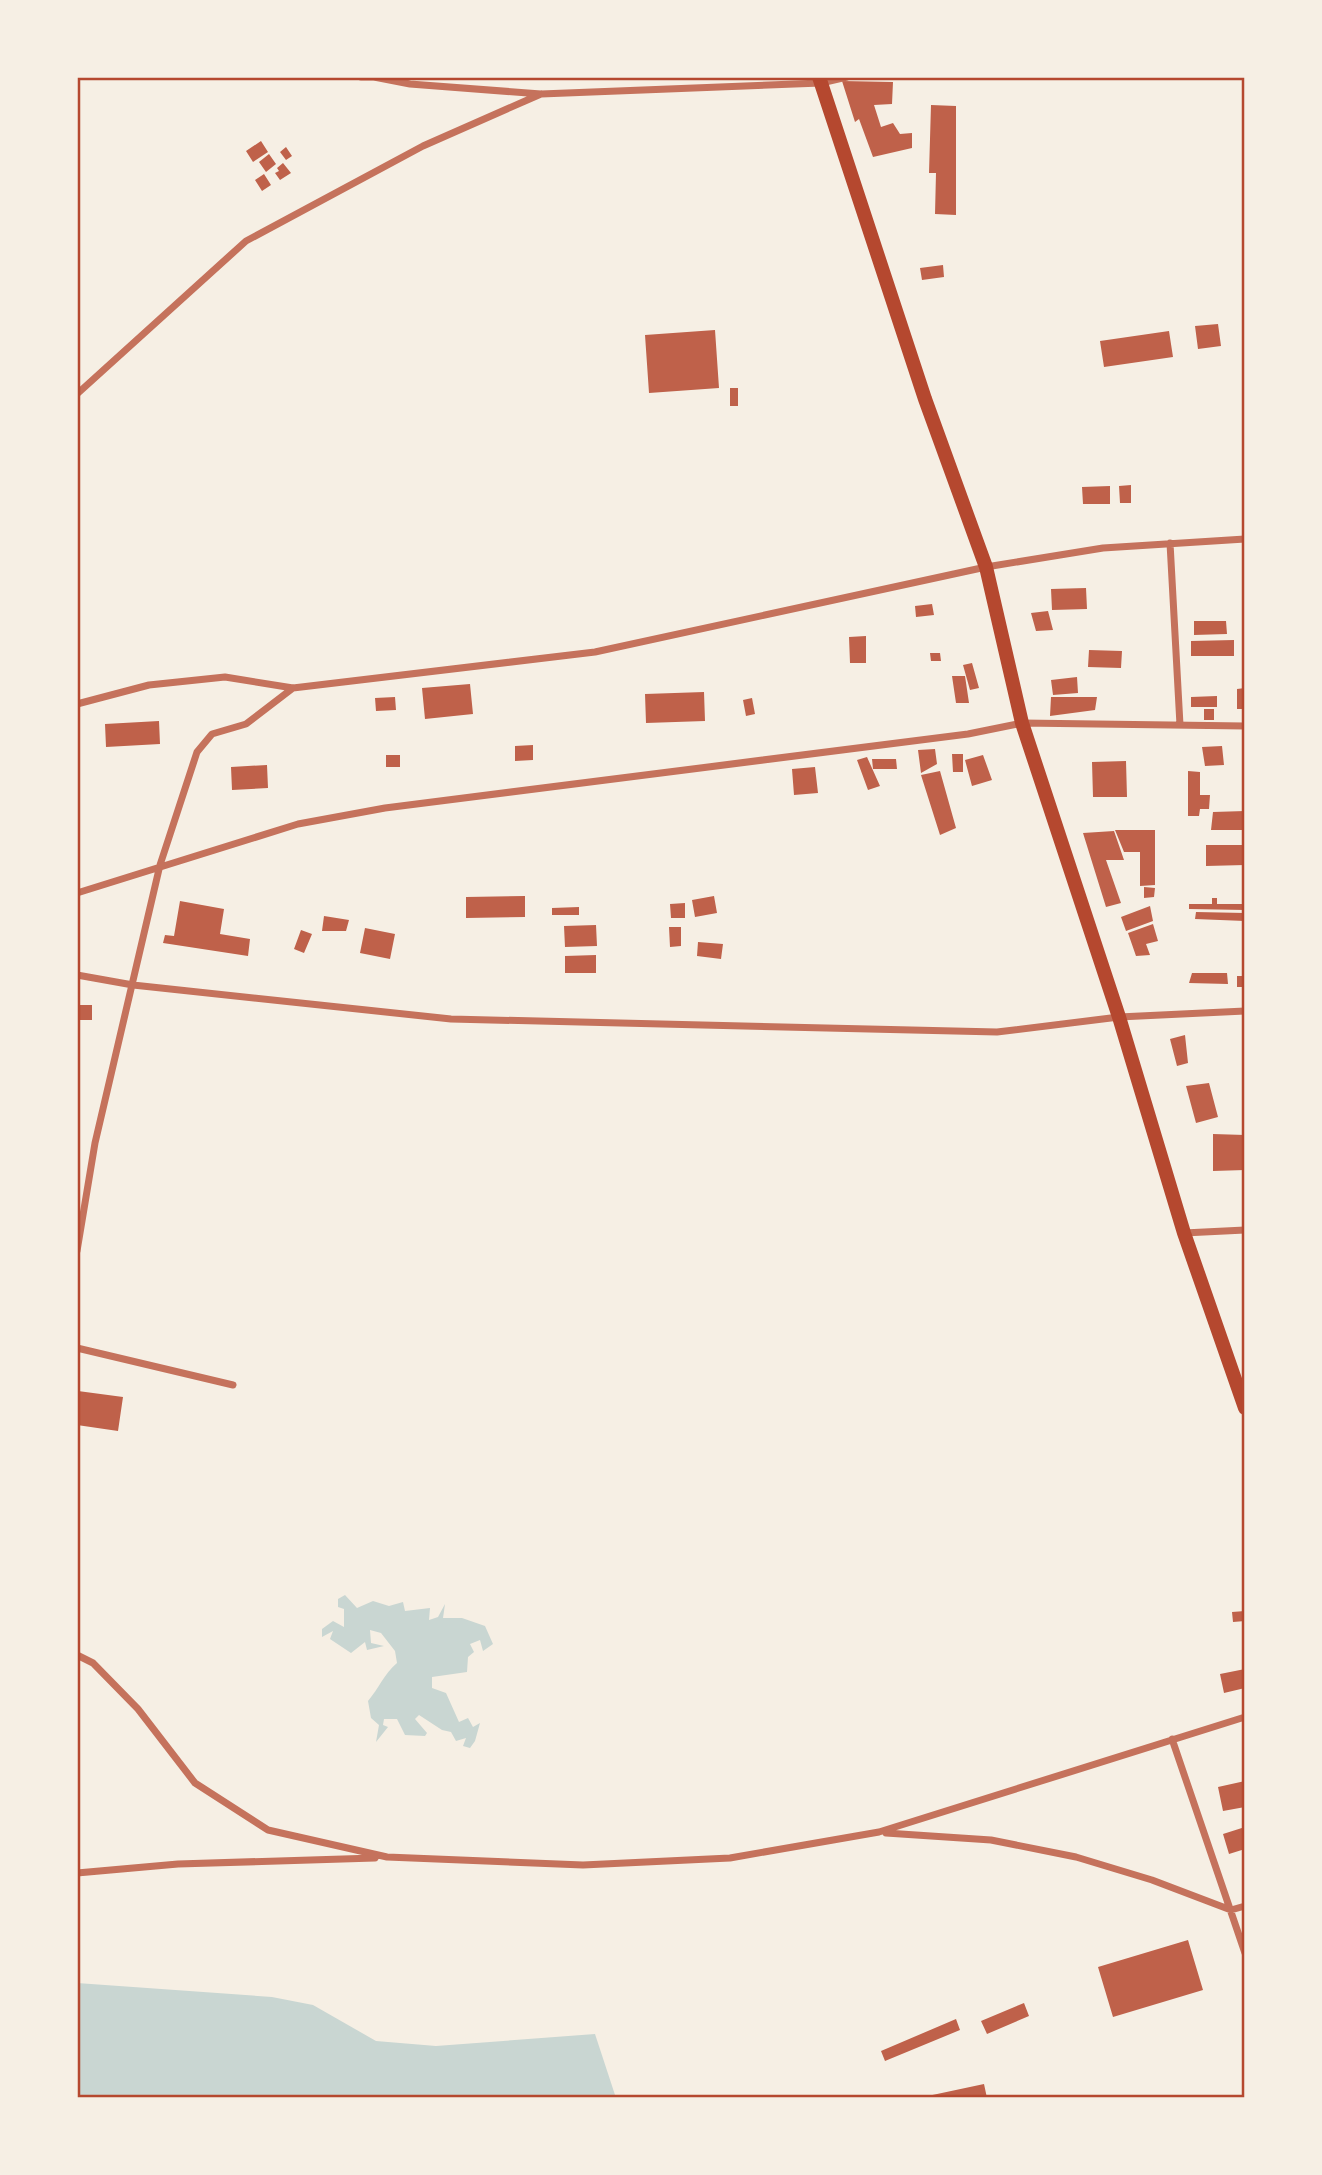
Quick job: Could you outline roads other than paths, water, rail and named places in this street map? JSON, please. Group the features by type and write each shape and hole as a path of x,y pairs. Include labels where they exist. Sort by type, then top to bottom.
{"main road":[{"path":"820,80 925,399 986,567 1023,723 1119,1017 1184,1233 1245,1405"}],"street":[{"path":"361,77 410,84 541,93 847,77"},
{"path":"77,394 246,242 423,146 541,93"},
{"path":"77,704 149,685 225,677 293,688 595,652 986,567 1103,548 1245,539"},
{"path":"1170,543 1180,725"},
{"path":"77,1251 95,1143 160,865 197,752 212,734 246,724 293,688"},
{"path":"77,893 298,824 385,808 968,734 1023,723 1245,726"},
{"path":"77,975 133,985 465,1019 997,1032 1119,1017 1245,1011"},
{"path":"1184,1233 1245,1230"},
{"path":"77,1348 233,1385"},
{"path":"77,1655 93,1663 138,1709 195,1783 268,1830 387,1857"},
{"path":"77,1873 178,1864 387,1857 583,1865 730,1858 879,1832 1245,1717"},
{"path":"1172,1739 1245,1952"},
{"path":"879,1832 991,1840 1076,1857 1152,1880 1231,1910 1245,1906"}]}
